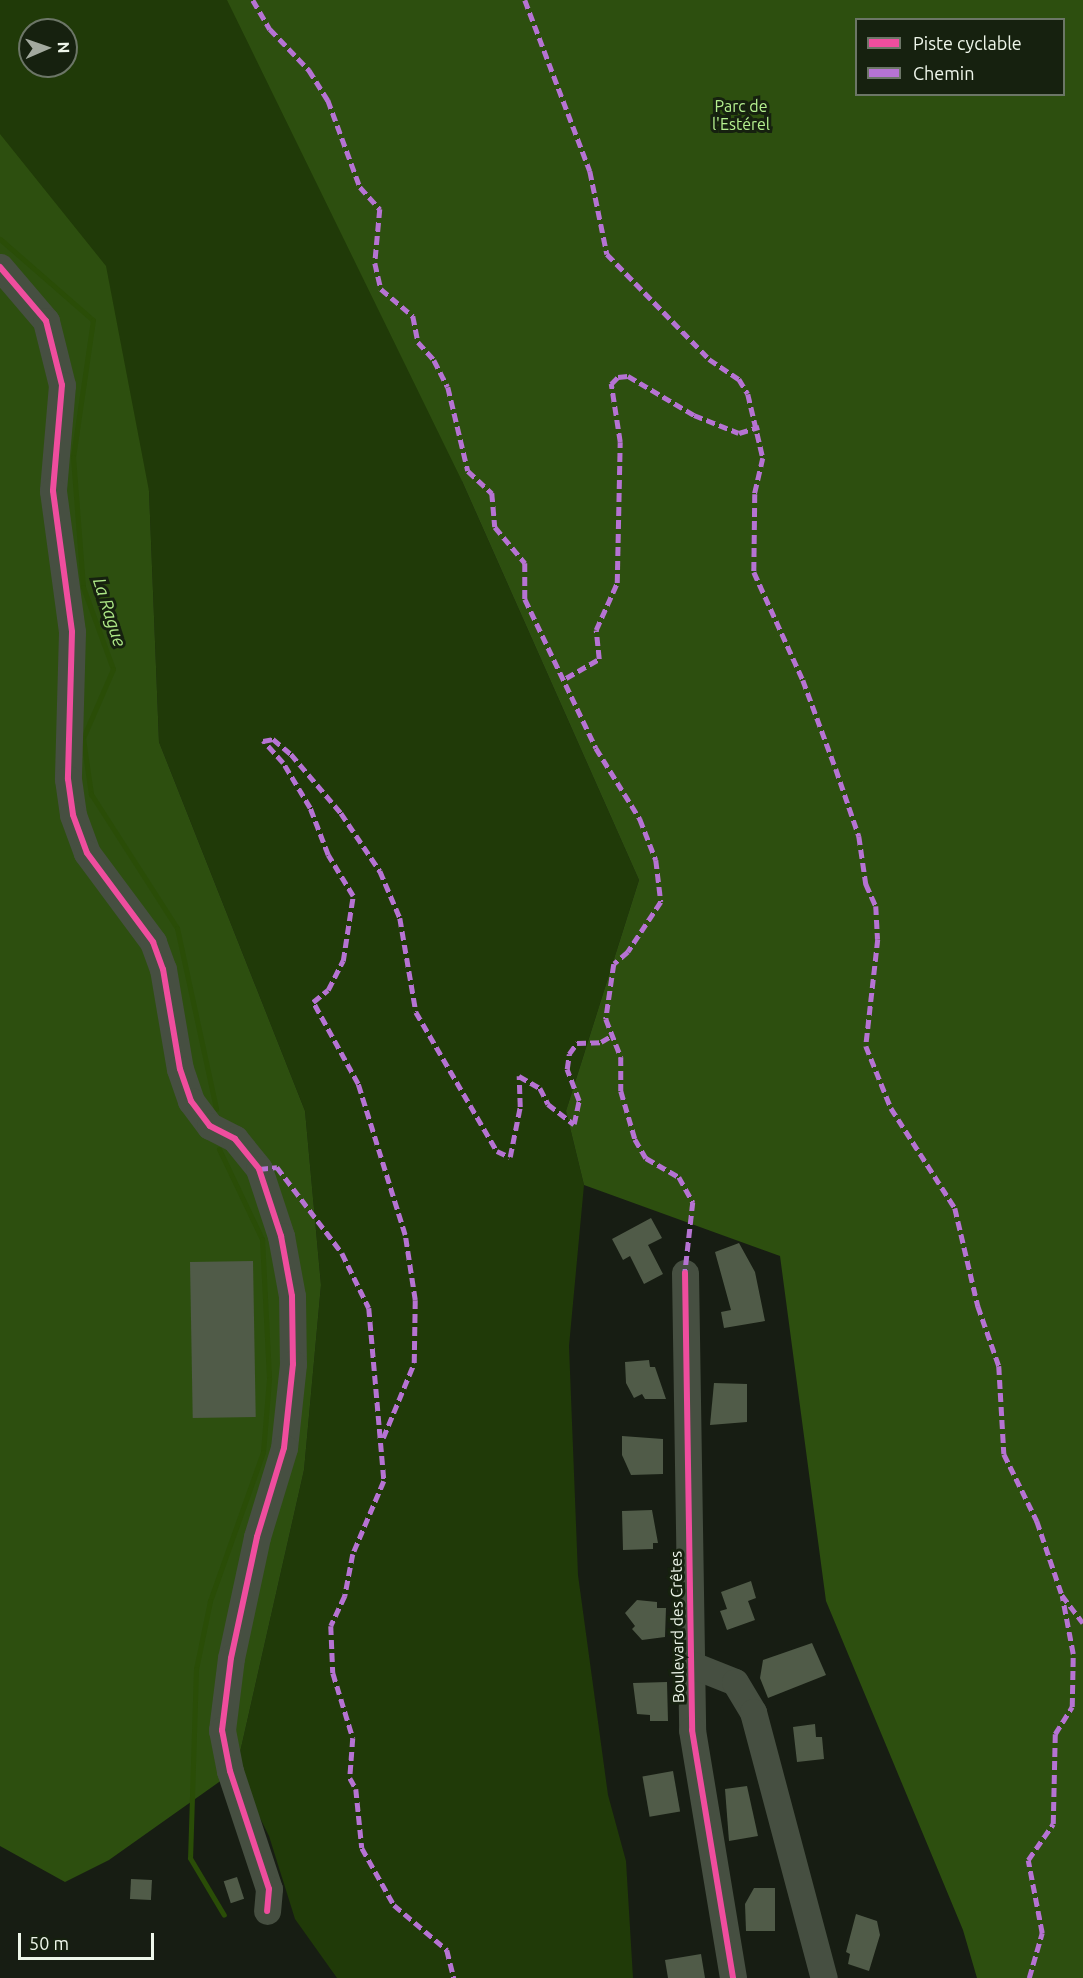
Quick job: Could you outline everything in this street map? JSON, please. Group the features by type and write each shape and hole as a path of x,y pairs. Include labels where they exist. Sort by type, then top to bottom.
{"street":[{"path":"0,267 46,321 62,385 53,491 72,632 68,779 73,815 87,853 153,942 163,969 180,1069 191,1101 210,1126 235,1139 259,1169 281,1236 292,1296 293,1364 284,1448 252,1559 231,1658 222,1730 230,1771 269,1889 267,1911"},
{"name":"Boulevard des Crêtes","path":"685,1273 692,1730 733,1978"},
{"name":"Boulevard des Crêtes","path":"690,1664 735,1682 753,1712 824,1978"}],"green space":[{"name":"Parc de l'Estérel","path":"0,0 1083,0 1083,368 462,481 639,880 566,1111 584,1185 569,1346 578,1575 608,1795 626,1861 633,1978 337,1978 295,1919 269,1836 236,1770 304,1470 321,1285 305,1111 159,742 149,491 0,186"},
{"name":"Parc de l'Estérel","path":"227,0 1083,0 1083,1978 977,1978 963,1930 826,1601 780,1256 584,1185 566,1111 639,880 462,481"},
{"path":"0,134 106,266 149,491 159,742 305,1111 321,1285 304,1470 236,1770 109,1860 65,1882 0,1846"}],"building":[{"path":"651,1218 662,1238 648,1245 663,1274 644,1284 630,1256 623,1260 612,1239"},
{"path":"739,1243 755,1272 765,1321 724,1328 721,1312 731,1310 715,1252"},
{"path":"253,1261 256,1417 193,1418 190,1262"},
{"path":"649,1360 650,1367 655,1367 666,1399 645,1399 642,1394 634,1398 626,1383 625,1362"},
{"path":"714,1383 747,1384 747,1422 710,1425"},
{"path":"622,1436 663,1439 663,1474 631,1475 622,1455"},
{"path":"652,1510 658,1543 653,1543 653,1549 623,1550 622,1511"},
{"path":"751,1581 756,1598 748,1601 755,1620 727,1630 720,1611 727,1609 721,1592"},
{"path":"637,1600 657,1602 657,1608 666,1608 665,1637 642,1640 632,1629 635,1626 625,1613"},
{"path":"812,1643 826,1675 768,1698 760,1678 763,1660"},
{"path":"667,1682 668,1721 650,1721 650,1715 637,1714 633,1683"},
{"path":"815,1724 816,1737 822,1737 824,1759 797,1762 793,1727"},
{"path":"673,1771 680,1811 650,1817 642,1776"},
{"path":"747,1786 758,1836 729,1841 725,1789"},
{"path":"237,1877 244,1899 231,1903 224,1881"},
{"path":"131,1879 152,1880 151,1900 130,1899"},
{"path":"754,1888 775,1888 775,1931 746,1931 745,1904"},
{"path":"856,1914 877,1921 880,1935 869,1971 848,1964 850,1954 846,1952"},
{"path":"701,1954 705,1978 668,1978 665,1960"}],"waterway":[{"name":"La Rague","path":"0,239 93,320 73,457 83,587 113,669 83,738 91,794 177,928 216,1109"},
{"path":"219,1149 262,1239 269,1379 263,1452 210,1601 196,1669 190,1858 224,1915"}],"marked path":[{"path":"253,0 270,29 309,70 328,100 360,187 380,209 375,263 381,289 413,316 418,342 434,360 448,387 468,471 492,493 495,527 525,563 525,599 596,748 640,819 656,860 661,902 628,952 614,964 606,1019 621,1057 621,1091 635,1139 646,1158 679,1177 693,1202 685,1273"},
{"path":"525,0 590,171 607,254 709,359 739,379 748,394 763,458 755,494 754,572 803,680 836,769 859,836 866,884 876,906 878,939 866,1046 891,1108 955,1208 978,1306 999,1366 1004,1454 1037,1521 1062,1595 1083,1623"},
{"path":"566,678 599,659 596,630 617,583 620,442 611,384 618,377 628,376 694,415 739,433 759,427"},
{"path":"383,1438 414,1363 415,1300 405,1235 358,1084 313,1002 328,990 343,961 353,896 328,855 310,808 283,763 263,741 273,739 291,754 341,813 380,871 400,918 416,1012 497,1151 510,1157 520,1107 519,1076 540,1088 548,1104 574,1124 579,1101 567,1069 569,1054 577,1043 601,1042 611,1036"},
{"path":"259,1169 277,1167 342,1253 369,1308 384,1481 353,1554 345,1596 331,1626 333,1673 353,1738 350,1778 356,1789 362,1848 394,1905 447,1950 454,1978"},
{"path":"1029,1978 1042,1933 1028,1860 1053,1824 1055,1734 1072,1707 1073,1654 1062,1596"}],"cycle path":[{"path":"0,267 46,321 62,385 53,491 72,632 68,779 73,815 87,853 153,942 163,969 180,1069 191,1101 210,1126 235,1139 259,1169 281,1236 292,1296 293,1364 284,1448 257,1537 231,1658 222,1730 230,1771 269,1889 267,1911"},
{"path":"685,1273 692,1730 733,1978"}]}
